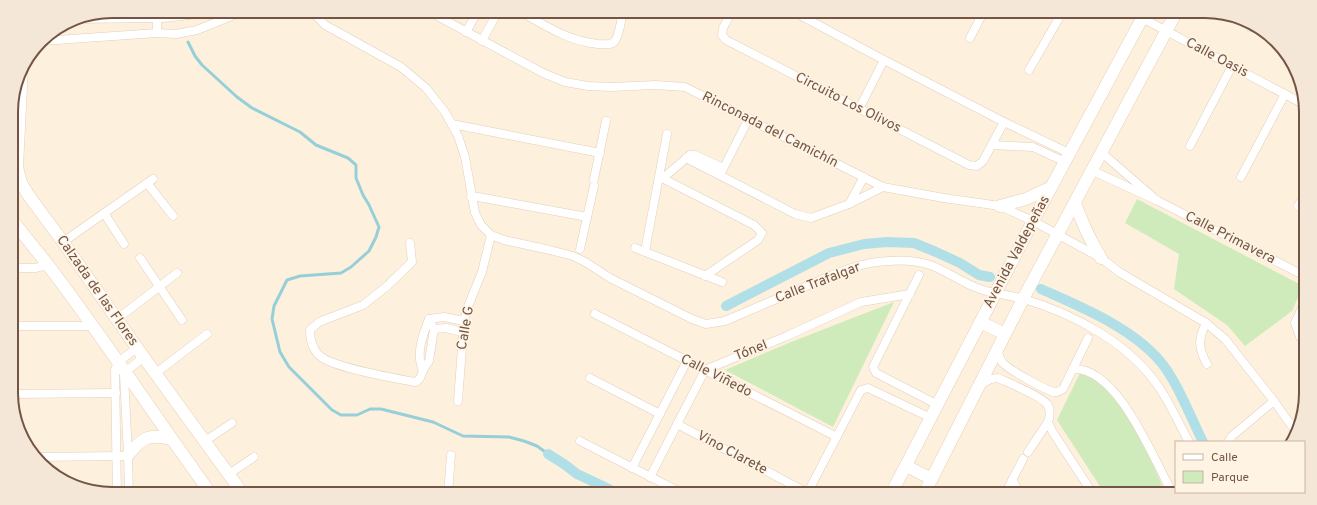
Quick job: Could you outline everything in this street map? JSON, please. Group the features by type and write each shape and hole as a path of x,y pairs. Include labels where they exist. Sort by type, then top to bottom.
{"street":[{"path":"102,19 157,18 157,33"},
{"path":"51,40 157,33 176,34 197,30 227,18"},
{"path":"318,18 330,28 374,51 406,71 426,88 446,112 458,136 465,157 475,213 481,225 491,235"},
{"name":"Rinconada del Camichín","path":"441,18 543,73 565,82 603,87 655,85 685,87 883,187 1000,206 1033,221 1101,258 1118,272 1206,323 1225,339 1293,427"},
{"path":"466,32 474,18"},
{"path":"482,41 494,18"},
{"path":"532,18 572,39 587,43 608,45 614,42 621,18"},
{"name":"Circuito Los Olivos","path":"728,18 723,28 722,35 726,40 969,165 977,166 983,161 1004,122"},
{"path":"805,18 1004,122 1038,137 1067,158"},
{"path":"970,38 980,18"},
{"path":"1029,70 1059,18"},
{"name":"Avenida Valdepeñas","path":"895,487 1050,188 1142,18"},
{"name":"Calle Oasis","path":"1149,18 1166,31 1298,101"},
{"name":"Avenida Valdepeñas","path":"928,487 1023,299 1093,171 1173,18"},
{"path":"859,109 884,60"},
{"path":"1190,146 1232,66"},
{"name":"Calzada de las Flores","path":"18,147 21,89"},
{"path":"1241,177 1285,94"},
{"path":"722,172 748,118"},
{"path":"580,249 606,121"},
{"path":"452,124 600,152"},
{"path":"645,251 661,177 667,134"},
{"path":"1033,147 1038,137"},
{"path":"992,145 1033,147 1067,158"},
{"path":"1102,153 1158,201"},
{"path":"661,177 686,158 722,172 795,214 811,218 850,204 883,187"},
{"name":"Calzada de las Flores","path":"18,171 21,183 29,196 238,487"},
{"path":"1093,171 1158,201"},
{"path":"661,177 754,225 762,233 758,240 705,276"},
{"path":"850,204 864,177"},
{"path":"63,242 150,181 173,216"},
{"path":"1000,206 1026,199 1050,188"},
{"path":"471,197 587,217"},
{"name":"Calle Primavera","path":"1158,201 1299,273"},
{"path":"1075,203 1084,228 1101,258"},
{"path":"104,213 124,244"},
{"name":"Calzada de las Flores","path":"18,228 93,326 206,487"},
{"name":"Calle Trafalgar","path":"491,235 504,240 573,256 587,262 610,278 692,319 706,324 725,321 844,270 872,263 888,261 915,262 930,266 976,287 1023,299 1051,309 1084,324 1106,337 1145,368 1161,389 1188,441"},
{"name":"Calle G","path":"458,401 464,321 467,309 482,272 491,235"},
{"path":"410,243 412,262 402,272 363,305 319,322 310,330 310,342 319,355 328,360 350,368 415,382 419,381 421,378 423,370 429,361 434,329 429,319"},
{"path":"635,248 722,282"},
{"path":"140,258 182,320"},
{"path":"18,268 35,268 48,265"},
{"path":"117,319 177,273"},
{"path":"919,275 873,367 876,373 938,405"},
{"name":"Tónel","path":"705,370 787,336 861,302 910,294"},
{"name":"Calle Viñedo","path":"595,314 837,438"},
{"path":"1299,314 1295,322 1299,334"},
{"path":"429,319 444,317 464,321"},
{"path":"423,370 419,362 423,334 429,319"},
{"path":"980,322 1005,334"},
{"path":"1206,323 1202,331 1200,342 1201,354 1207,364"},
{"path":"18,326 93,326"},
{"path":"434,329 446,328 462,332"},
{"path":"156,373 207,334"},
{"path":"997,350 1003,364 1055,392 1059,392 1063,389 1088,338"},
{"path":"128,487 122,456 115,370 122,367 140,352"},
{"path":"122,367 140,352"},
{"path":"632,468 687,361"},
{"path":"118,487 122,456 124,380 122,367"},
{"path":"1073,369 1088,371 1100,379 1118,396 1132,416 1167,487"},
{"path":"650,477 705,370"},
{"path":"1014,386 1020,374"},
{"path":"590,378 660,414"},
{"path":"981,384 998,378 1046,402 1050,412 1048,422 1026,455 1008,487"},
{"path":"810,487 861,390 868,388 931,418"},
{"path":"906,406 913,392"},
{"path":"18,394 116,393"},
{"path":"1229,441 1232,436 1274,401"},
{"path":"1048,422 1052,431 1088,487"},
{"path":"205,441 232,423"},
{"name":"Vino Clarete","path":"677,424 796,487"},
{"path":"43,457 122,456 145,439 157,436 171,439"},
{"path":"580,441 670,487"},
{"path":"449,487 451,455"},
{"path":"229,474 254,457"},
{"path":"906,466 932,479"},
{"path":"1012,480 1016,487"}],"green space":[{"path":"1137,199 1299,284 1299,295 1292,311 1245,346 1227,325 1174,289 1179,254 1125,223"},
{"path":"894,302 833,427 725,370 791,342"},
{"path":"1080,373 1094,380 1107,390 1130,421 1149,455 1162,485 1158,487 1100,487 1057,420"}],"waterway":[{"path":"188,42 195,56 202,65 237,97 252,108 300,132 316,145 348,158 356,165 356,178 379,227 369,251 351,267 341,273 300,276 287,280 274,306 272,319 280,352 289,367 332,410 341,415 357,415 370,409 381,409 433,422 463,436 509,437 524,441 537,446 548,454"},
{"path":"726,306 829,253 864,244 887,242 914,243 960,263 979,275 990,277"},
{"path":"1041,289 1105,319 1135,338 1148,349 1160,361 1172,379 1203,441"},
{"path":"548,454 577,474 605,487"}]}
